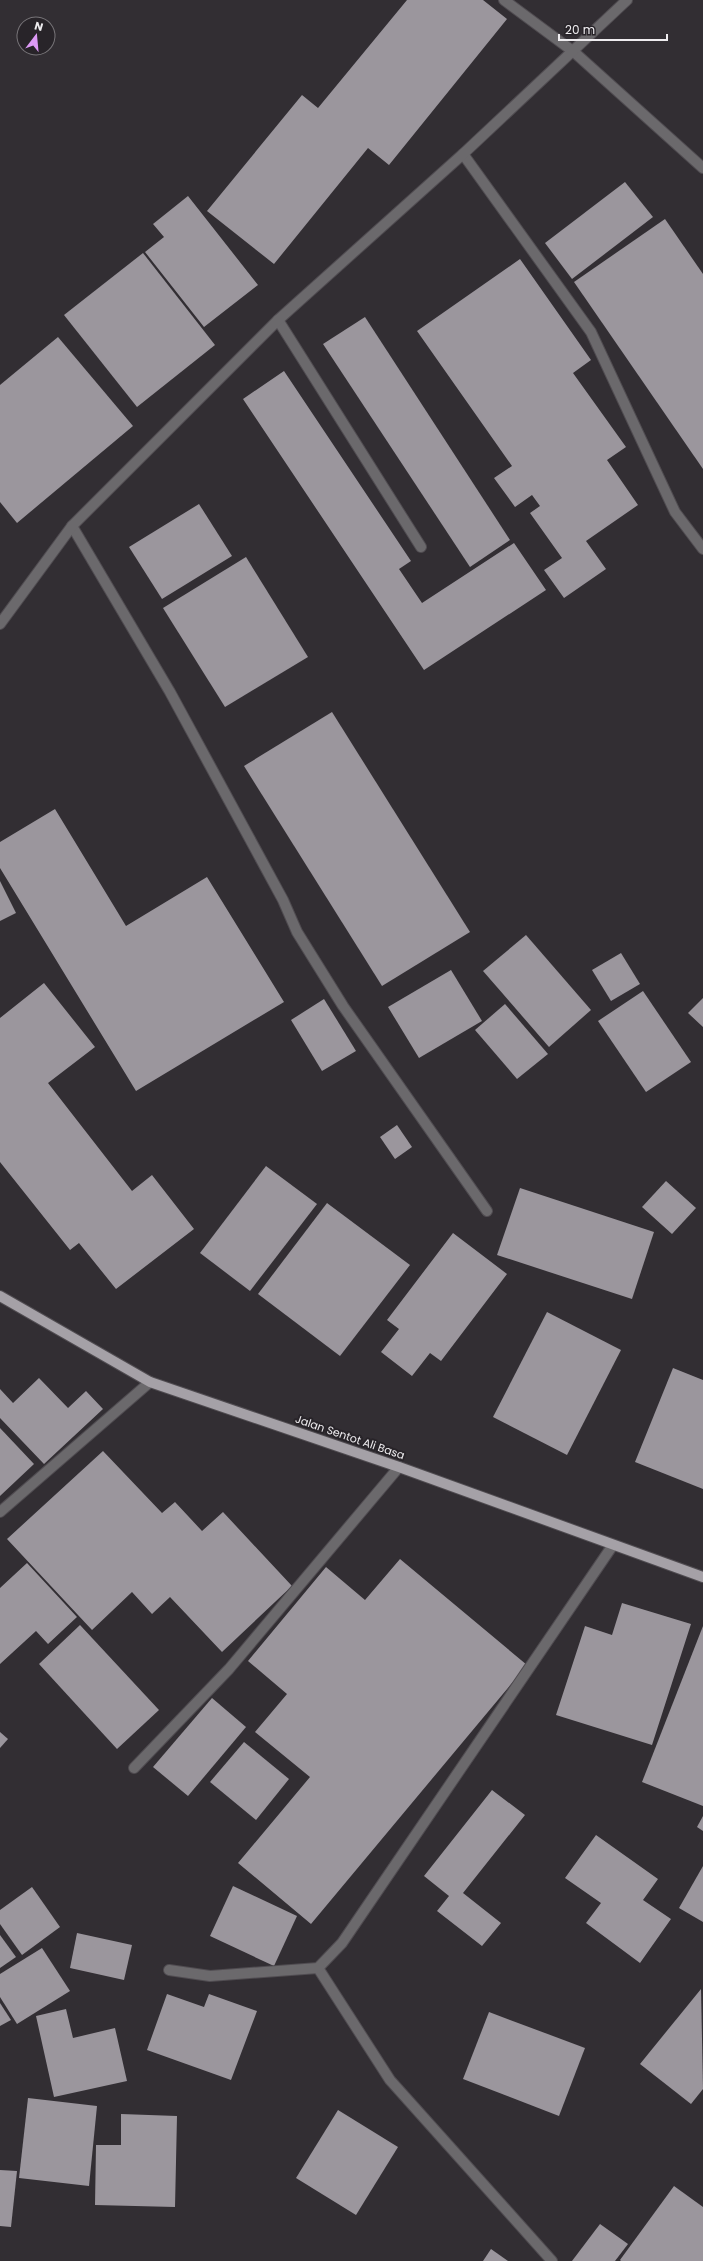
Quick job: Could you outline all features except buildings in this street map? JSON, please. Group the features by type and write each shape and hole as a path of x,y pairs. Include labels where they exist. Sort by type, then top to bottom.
{"main road":[{"name":"Jalan Sentot Ali Basa","path":"0,1296 150,1382 399,1467 703,1577"}],"street":[{"path":"504,0 574,52 703,168"},
{"path":"0,624 72,526 278,320 463,154 574,52 627,0"},
{"path":"463,154 591,332 675,512 703,549"},
{"path":"278,320 421,547"},
{"path":"72,526 170,692 283,900 297,932 343,1006 487,1210"},
{"path":"0,1512 150,1382"},
{"path":"134,1768 229,1669 399,1467"},
{"path":"169,1970 210,1976 318,1968 342,1943 613,1545"},
{"path":"318,1968 390,2080 552,2261"}]}
